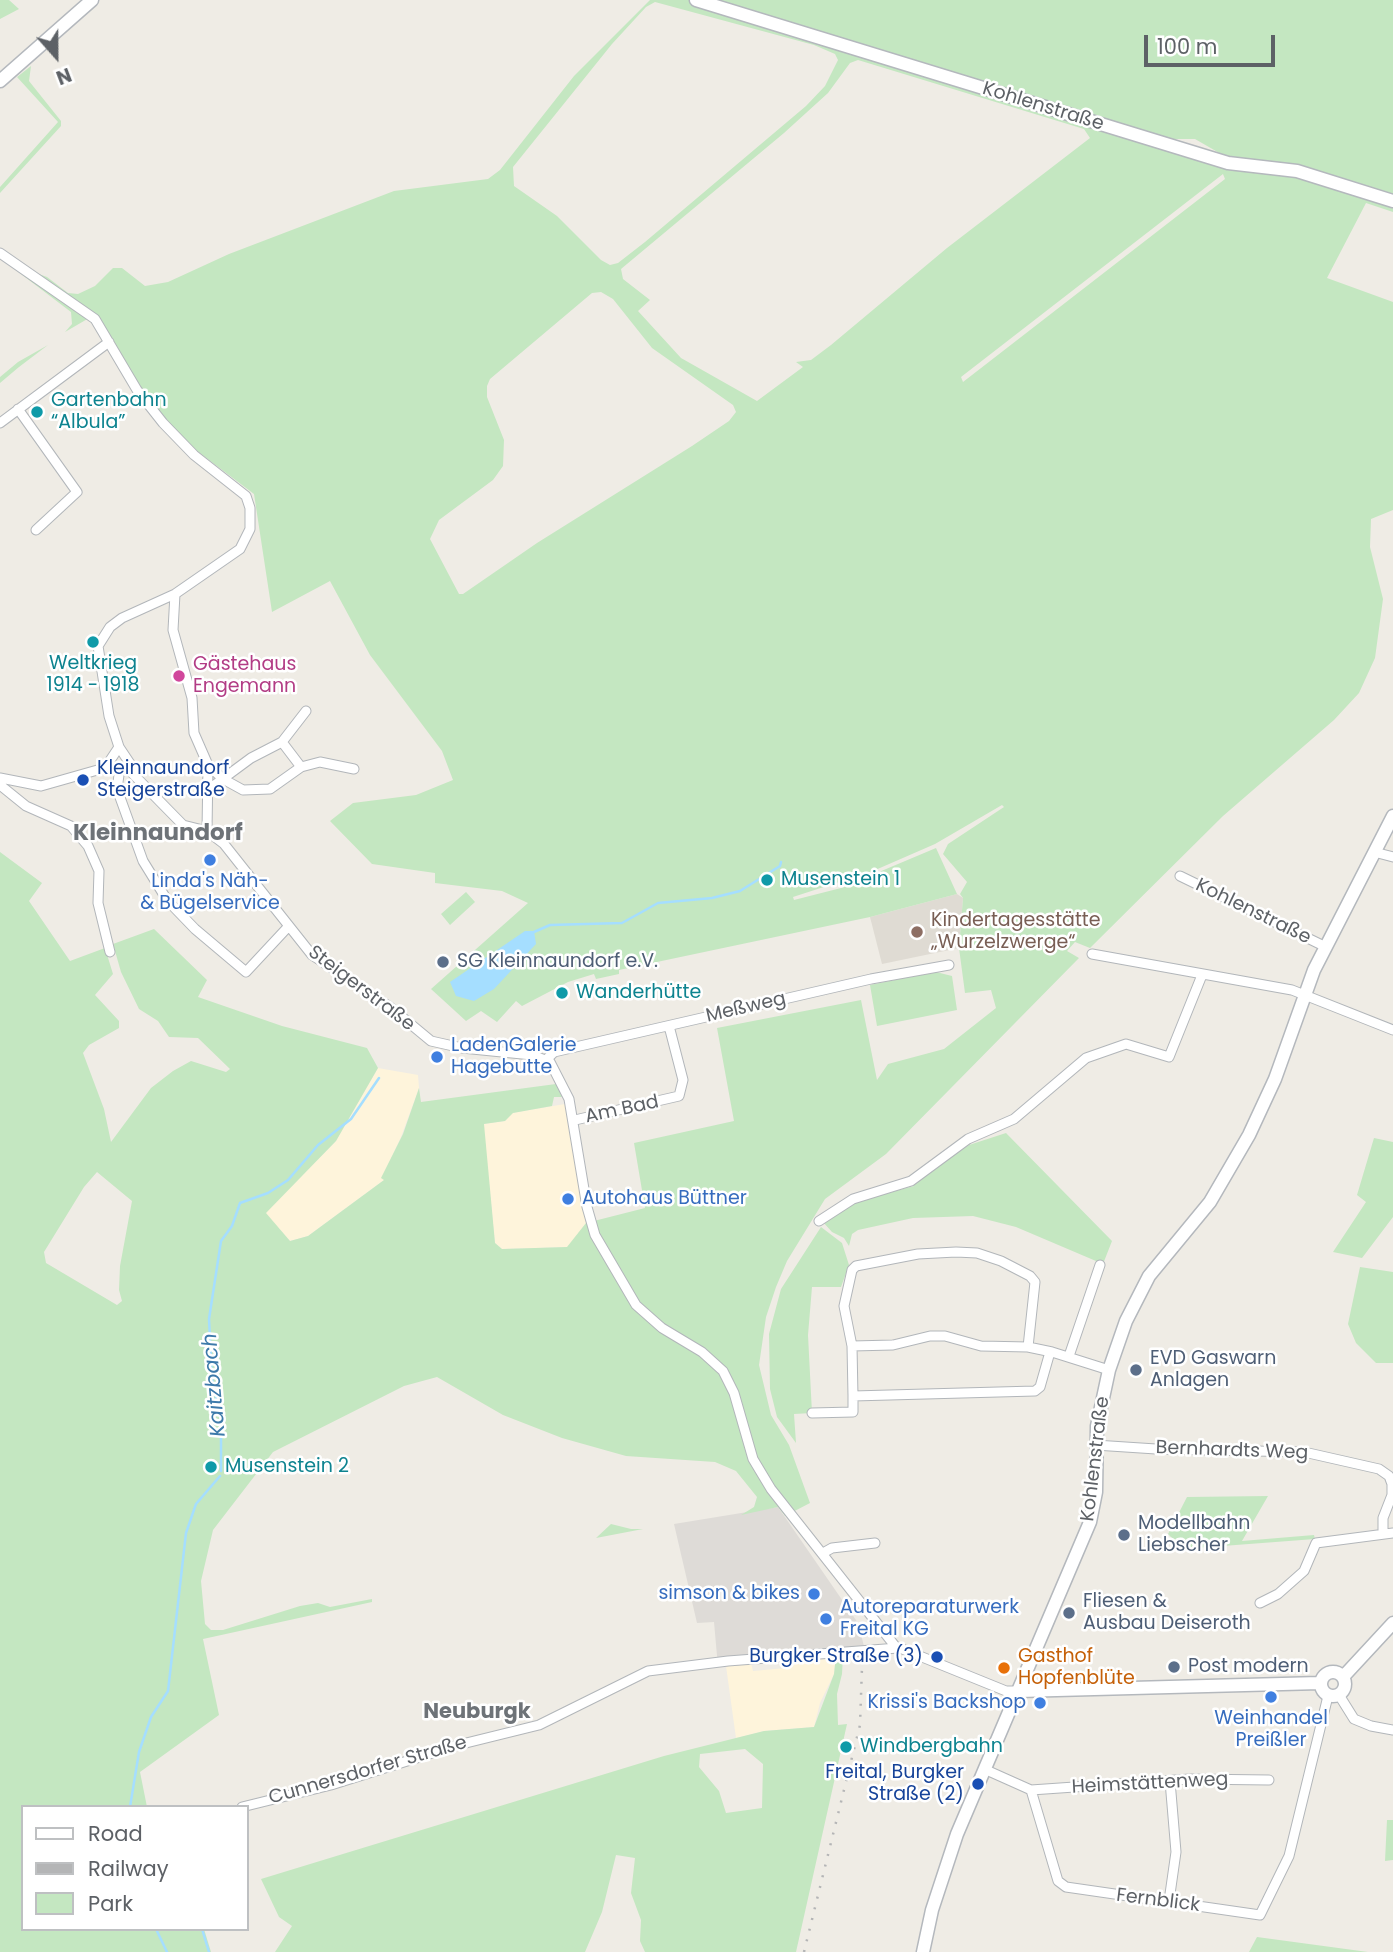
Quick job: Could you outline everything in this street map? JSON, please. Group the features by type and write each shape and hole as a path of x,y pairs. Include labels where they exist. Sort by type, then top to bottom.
{"street":[{"path":"0,81 92,0"},
{"name":"Kohlenstraße","path":"695,0 1228,163 1297,171 1393,201"},
{"path":"0,253 90,315 137,390 163,423 194,455 246,496 250,508 250,529 240,549 175,594 116,622 98,646 99,666 119,747 138,777"},
{"path":"0,423 109,342"},
{"path":"18,409 77,492 36,530"},
{"path":"175,594 173,630 192,698 194,733 208,765 207,831"},
{"path":"209,789 251,758 282,742 306,711"},
{"path":"282,742 301,768"},
{"path":"104,768 119,747"},
{"path":"208,765 223,779 243,790 258,791 280,783 301,768 320,762 354,769"},
{"name":"Steigerstraße","path":"0,778 41,786 104,768 120,768 138,777 183,825 207,831 224,844 287,928 312,955 390,1007 431,1041 546,1060"},
{"path":"120,768 117,789 143,861 167,900 195,929 246,972 287,928"},
{"path":"0,785 26,806 71,826 88,846 99,871 98,903 110,952"},
{"name":"Kohlenstraße","path":"923,1952 943,1872 973,1794 1090,1522 1096,1492 1096,1445 1110,1370 1136,1297 1162,1251 1198,1218 1228,1175 1272,1086 1305,995 1326,947 1393,816"},
{"path":"1374,852 1393,857"},
{"name":"Kohlenstraße","path":"1180,876 1326,947"},
{"path":"1093,954 1305,995 1393,1030"},
{"name":"Meßweg","path":"546,1060 554,1052 871,979 949,965"},
{"path":"819,1222 853,1199 911,1181 968,1139 1014,1119 1086,1058 1126,1044 1169,1057 1202,975"},
{"name":"Am Bad","path":"575,1120 679,1096 683,1080 669,1026"},
{"path":"546,1060 565,1086 575,1120 590,1221 614,1270 636,1305 662,1328 702,1352 723,1371 761,1474 881,1630 898,1648 1006,1691 1320,1683"},
{"path":"812,1413 853,1412 852,1346 844,1306 852,1270 856,1266 918,1254 956,1252 977,1253 1001,1261 1030,1276 1036,1287 1028,1347"},
{"path":"1069,1356 1100,1265"},
{"path":"852,1346 893,1345 930,1336 946,1336 981,1346 1028,1347 1069,1356 1110,1370"},
{"path":"853,1396 1035,1391 1040,1387 1050,1352"},
{"name":"Bernhardts Weg","path":"1096,1445 1304,1452 1379,1469 1389,1476 1392,1495 1383,1518 1388,1533 1316,1544 1304,1571 1278,1594 1260,1603"},
{"path":"823,1553 832,1549 875,1543"},
{"path":"1343,1677 1393,1623"},
{"name":"Cunnersdorfer Straße","path":"248,1806 331,1785 458,1745 539,1725 648,1671 728,1661 898,1648"},
{"path":"1343,1677 1332,1672 1324,1675 1320,1683 1322,1690 1334,1696 1354,1719 1371,1726 1393,1730"},
{"path":"1334,1696 1345,1687 1343,1677"},
{"name":"Fernblick","path":"1031,1790 1058,1881 1079,1891 1260,1915 1289,1856 1334,1696"},
{"path":"984,1769 1031,1790"},
{"path":"1168,1901 1176,1852 1170,1780"},
{"name":"Heimstättenweg","path":"1031,1790 1170,1780 1269,1780"}],"shaded area":[{"name":"Kindertagesstätte „Wurzelzwerge“","path":"957,894 963,898 959,948 882,964 870,917"},
{"path":"378,1068 418,1075 419,1088 382,1178 384,1180 308,1236 290,1241 265,1213 336,1141"},
{"path":"565,1104 586,1223 568,1247 502,1249 495,1243 483,1124 505,1121 512,1113"},
{"path":"778,1507 858,1623 866,1654 718,1667 714,1622 697,1623 674,1524"},
{"path":"836,1655 834,1674 820,1703 814,1727 764,1731 736,1738 726,1666 751,1663 753,1671 786,1668 786,1659"}],"green space":[{"path":"0,0 9,0 19,9 0,19"},
{"path":"650,0 1393,0 1393,212 1366,203 1327,278 1393,302 1393,510 1371,519 1370,547 1383,599 1375,658 1359,693 1334,720 1223,816 1090,948 1075,942 1067,951 1079,958 886,1154 825,1199 787,1261 776,1287 766,1317 759,1365 771,1415 789,1445 810,1503 785,1516 778,1507 741,1515 754,1507 757,1497 736,1471 715,1462 626,1456 562,1438 503,1415 437,1377 404,1386 273,1452 213,1530 201,1581 205,1624 211,1630 223,1630 300,1606 318,1603 330,1607 372,1599 372,1602 203,1639 219,1715 140,1772 147,1805 21,1805 21,1931 205,1931 211,1952 0,1952 0,852 42,883 29,901 70,961 105,948 113,974 95,995 119,1021 119,1028 89,1045 83,1053 104,1109 111,1142 151,1088 173,1071 191,1061 226,1072 230,1069 198,1038 169,1037 158,1021 139,1009 121,972 113,944 154,929 207,980 198,997 282,1026 367,1048 378,1068 336,1141 266,1213 290,1241 308,1236 384,1180 381,1178 403,1134 419,1088 421,1102 556,1084 562,1097 554,1097 552,1106 513,1113 505,1121 484,1124 495,1243 502,1249 567,1247 586,1223 645,1208 634,1143 734,1121 717,1028 861,1000 877,1080 888,1064 944,1049 996,1008 991,990 965,993 959,948 963,898 960,894 967,882 943,854 948,844 1004,807 1002,805 935,844 873,871 793,897 794,900 841,888 936,848 957,894 870,917 619,970 619,974 596,979 594,974 568,982 522,1006 516,1001 497,1022 481,1011 466,1021 431,989 528,903 502,891 435,883 435,873 372,864 330,821 353,803 416,795 453,780 442,751 370,655 330,581 272,612 254,494 185,442 144,395 96,314 65,332 72,324 71,312 0,258 0,248 25,269 47,277 68,293 78,294 95,286 113,268 122,268 145,286 168,282 229,254 394,191 488,179 500,170 574,76","holes":["655,2 814,45 835,54 838,60 825,86 806,106 645,242 618,263 610,265 601,260 557,216 514,186 513,167 612,44 646,7","858,60 1084,129 1090,138 947,248 831,345 811,360 796,362 803,367 757,401 681,358 638,311 650,300 623,279 621,269 784,133 828,93 850,63","1166,139 1195,139 1228,158","1223,174 1225,179 963,382 961,377","601,292 613,299 652,348 733,405 736,412 729,421 692,446 537,543 463,594 459,594 430,539 439,520 493,480 503,466 504,440 487,397 490,379 592,293","97,1172 132,1201 120,1266 119,1290 122,1301 117,1305 46,1263 44,1252 84,1187"]},
{"path":"31,66 29,81 61,121 61,126 0,193 0,187 58,122 17,77"},
{"path":"48,345 0,383 0,377 18,362"},
{"path":"466,892 475,902 450,925 441,914"},
{"path":"928,970 952,976 957,1010 877,1026 870,985 928,973"},
{"path":"1006,1133 1112,1241 1103,1264 1016,1227 973,1216 913,1218 858,1230 852,1234 849,1246 844,1238 832,1232 823,1222 851,1203 914,1186 914,1182 969,1145"},
{"path":"1374,1138 1393,1142 1393,1217 1362,1258 1333,1252 1366,1202 1357,1195"},
{"path":"821,1227 842,1243 849,1265 841,1287 812,1287 808,1335 812,1413 794,1414 796,1443 777,1417 770,1389 769,1334 781,1289"},
{"path":"1360,1267 1393,1272 1393,1363 1376,1363 1356,1343 1348,1324"},
{"path":"1268,1496 1242,1541 1314,1535 1315,1539 1183,1549 1168,1534 1187,1497"},
{"path":"611,1524 631,1529 643,1529 596,1538"},
{"path":"836,1655 843,1655 837,1694 838,1725 847,1724 796,1952 645,1952 640,1941 641,1920 631,1893 635,1858 616,1855 602,1912 585,1952 275,1952 292,1926 279,1917 261,1879 664,1756 764,1731 814,1727 834,1674","holes":["745,1749 763,1764 762,1808 726,1813 719,1791 699,1767 700,1754"]},
{"path":"1387,1820 1393,1820 1393,1860 1385,1861"},
{"path":"1257,1937 1368,1952 1249,1952"}],"water":[{"path":"525,931 534,931 536,944 494,989 474,1001 456,996 450,982"}],"waterway":[{"name":"Kaitzbach","path":"534,932 550,925 622,923 658,903 712,898 740,891 780,866 781,862"},
{"name":"Kaitzbach","path":"221,1471 221,1420 212,1379 209,1319 221,1241 232,1226 240,1203 268,1193 288,1180 318,1145 351,1119 379,1078"},
{"name":"Kaitzbach","path":"130,1805 139,1752 151,1717 168,1691 186,1533 196,1504 220,1476"},
{"name":"Kaitzbach","path":"157,1931 167,1952"},
{"path":"203,1931 209,1952"}],"railway":[{"path":"804,1952 860,1725 862,1667"}],"place":[{"name":"Gartenbahn “Albula”","path":"37,412"},
{"name":"Weltkrieg 1914 - 1918","path":"93,642"},
{"name":"Gästehaus Engemann","path":"179,676"},
{"name":"Kleinnaundorf Steigerstraße","path":"83,780"},
{"name":"Linda's Näh- & Bügelservice","path":"210,860"},
{"name":"Musenstein 1","path":"767,880"},
{"name":"Kindertagesstätte „Wurzelzwerge“","path":"917,932"},
{"name":"SG Kleinnaundorf e.V.","path":"443,962"},
{"name":"Wanderhütte","path":"562,993"},
{"name":"LadenGalerie Hagebutte","path":"437,1057"},
{"name":"Autohaus Büttner","path":"568,1199"},
{"name":"EVD Gaswarn Anlagen","path":"1136,1370"},
{"name":"Musenstein 2","path":"211,1467"},
{"name":"Modellbahn Liebscher","path":"1124,1535"},
{"name":"simson & bikes","path":"814,1594"},
{"name":"Fliesen & Ausbau Deiseroth","path":"1069,1613"},
{"name":"Autoreparaturwerk Freital KG","path":"826,1619"},
{"name":"Burgker Straße (3)","path":"937,1657"},
{"name":"Post modern","path":"1174,1667"},
{"name":"Gasthof Hopfenblüte","path":"1004,1668"},
{"name":"Weinhandel Preißler","path":"1271,1697"},
{"name":"Krissi's Backshop","path":"1040,1703"},
{"name":"Windbergbahn","path":"846,1747"},
{"name":"Freital, Burgker Straße (2)","path":"978,1784"}],"district":[{"name":"Kleinnaundorf","path":"158,834"},
{"name":"Neuburgk","path":"477,1713"}]}
